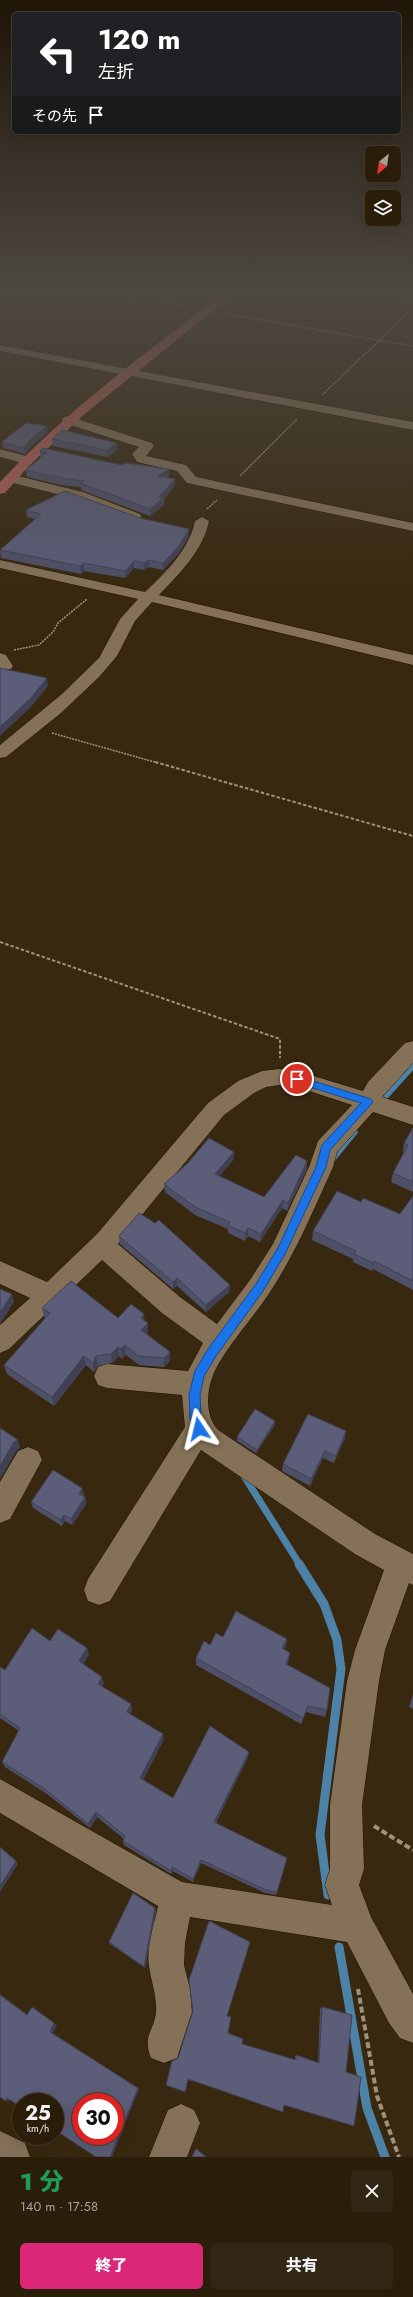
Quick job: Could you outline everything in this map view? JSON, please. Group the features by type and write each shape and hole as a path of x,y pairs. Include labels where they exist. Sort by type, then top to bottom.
{"main road":[{"path":"3,485 38,448 68,420 104,392"}],"street":[{"path":"232,392 413,426"},
{"path":"68,420 148,446 138,454 141,459 181,468 192,480 413,527"},
{"path":"38,448 54,452"},
{"path":"0,453 26,460"},
{"path":"3,485 78,495 146,521"},
{"path":"4,745 34,728 106,660 131,615 150,597 190,550 197,528"},
{"path":"0,564 150,597 413,660"},
{"path":"413,1049 376,1088 375,1104 326,1148 321,1167 282,1251 259,1288 220,1341 199,1375 197,1384 196,1418 219,1445 365,1544 407,1567 370,1650 363,1682 346,1810 347,1869 342,1884 357,1926 402,2010 413,2025"},
{"path":"0,1341 50,1296 102,1245 216,1109 246,1087 262,1079 279,1077 297,1079 413,1116"},
{"path":"102,1245 171,1306 220,1341"},
{"path":"0,1272 50,1296"},
{"path":"107,1376 197,1384"},
{"path":"99,1590 219,1445"},
{"path":"0,1509 28,1460"},
{"path":"0,1795 177,1898 357,1926"},
{"path":"164,2045 174,2012 172,1989 166,1965 167,1943 177,1898"},
{"path":"168,2157 181,2123"},
{"path":"0,2150 12,2157"}],"path":[{"path":"6,658 39,645 67,615 102,586"},
{"path":"34,728 413,836"},
{"path":"0,942 280,1039 279,1077"},
{"path":"346,1810 413,1850"},
{"path":"357,1984 377,2096 399,2157"}],"building":[{"path":"27,423 47,426 32,438 24,448 2,442 18,429"},
{"path":"62,430 117,443 107,450 52,439"},
{"path":"43,448 121,465 125,463 169,469 158,476 175,479 159,497 163,498 150,509 80,483 84,481 61,478 26,470 47,452 40,451"},
{"path":"65,491 140,518 189,529 179,546 163,563 149,560 144,563 134,561 125,571 84,563 80,566 0,550 41,514 26,510"},
{"path":"0,668 47,678 30,699 0,727"},
{"path":"413,1128 413,1182 393,1173 408,1145 404,1143"},
{"path":"209,1138 234,1152 215,1174 264,1197 296,1155 307,1161 288,1203 283,1200 261,1234 248,1228 245,1233 228,1225 230,1222 195,1207 164,1184 188,1163"},
{"path":"337,1191 361,1202 363,1198 400,1214 413,1196 413,1281 374,1261 373,1263 354,1254 356,1251 313,1231"},
{"path":"139,1213 155,1223 159,1220 230,1285 206,1305 177,1278 173,1282 119,1236"},
{"path":"71,1281 118,1318 131,1304 144,1314 141,1318 148,1323 141,1330 170,1352 164,1358 138,1356 125,1345 121,1349 118,1347 111,1354 96,1356 93,1363 84,1356 52,1397 4,1365 50,1313 42,1308"},
{"path":"0,1289 12,1294 0,1313"},
{"path":"255,1409 275,1421 257,1450 237,1437"},
{"path":"308,1414 346,1431 336,1456 325,1451 311,1479 283,1464"},
{"path":"0,1428 18,1440 14,1442 0,1466"},
{"path":"53,1470 82,1488 79,1494 85,1497 71,1519 64,1515 61,1520 31,1502"},
{"path":"236,1611 287,1639 282,1648 290,1653 286,1664 330,1688 327,1710 308,1706 303,1718 196,1658 204,1641 210,1645 216,1633 223,1637"},
{"path":"32,1628 50,1641 58,1629 87,1648 79,1661 102,1677 98,1684 131,1704 127,1712 163,1734 140,1778 173,1798 210,1726 249,1752 214,1822 287,1858 277,1892 266,1890 201,1860 193,1879 172,1867 171,1871 123,1841 125,1836 96,1812 88,1824 45,1789 2,1762 20,1728 0,1714 0,1667 5,1670"},
{"path":"0,1847 16,1861 0,1886"},
{"path":"133,1893 155,1908 144,1967 109,1942"},
{"path":"209,1921 250,1942 227,2016 231,2017 228,2033 243,2039 242,2044 296,2060 296,2055 319,2063 322,2007 352,2015 346,2072 361,2077 354,2126 284,2105 283,2112 188,2079 185,2092 166,2085 172,2061 178,2058 193,2011 189,1980"},
{"path":"0,1995 27,2015 32,2007 54,2023 50,2032 138,2088 124,2122 124,2093 72,2093 72,2141 64,2136 64,2093 12,2093 12,2101 7,2098 6,2101 0,2097"},
{"path":"78,2145 115,2145 110,2157 96,2157"},
{"path":"196,2149 206,2157 192,2157"}],"waterway":[{"path":"380,1103 413,1066"},
{"path":"332,1159 354,1132"},
{"path":"244,1476 300,1565"},
{"path":"299,1564 324,1604 337,1640 341,1669 320,1835 328,1895"},
{"path":"339,1947 367,2108 385,2157"}],"route":[{"path":"199,1429 196,1418 195,1395 199,1375 212,1352 259,1288 282,1251 321,1167 326,1148 368,1102 297,1079"}]}
